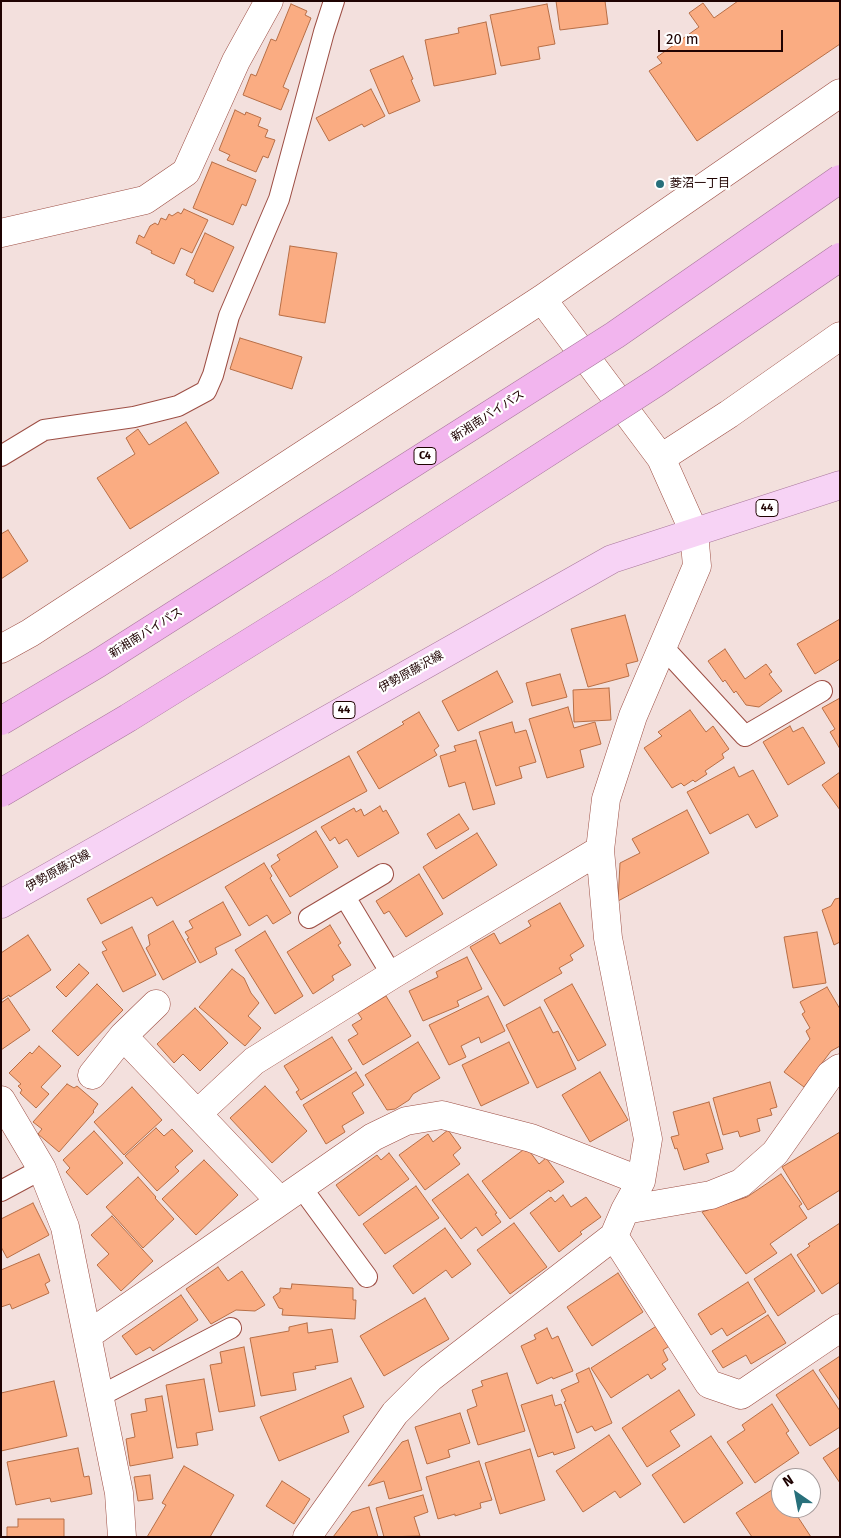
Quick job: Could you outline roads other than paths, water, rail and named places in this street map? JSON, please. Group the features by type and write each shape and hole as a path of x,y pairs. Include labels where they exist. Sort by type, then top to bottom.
{"highway":[{"name":"新湘南バイパス","path":"1,720 105,659 606,340 840,180"},
{"path":"1,793 128,718 339,587 657,382 840,257"}],"main road":[{"name":"伊勢原藤沢線","path":"1,904 612,559 840,485"}],"street":[{"path":"1,233 145,200 186,172 236,61 268,1"},
{"path":"1,649 30,633 542,299 840,93"},
{"path":"307,1537 394,1413 430,1378 614,1236 625,1210 641,1181 648,1139 608,938 600,850 606,799 633,716 697,566 694,532 662,458 542,299"},
{"path":"662,458 729,414 840,336"},
{"path":"197,1114 254,1062 392,975 600,850"},
{"path":"92,1076 123,1036 156,1004"},
{"path":"123,1036 197,1114 291,1194"},
{"path":"625,1210 711,1195 741,1183 775,1154 830,1075 840,1068"},
{"path":"1,1100 42,1169 66,1226 119,1493 122,1537"},
{"path":"88,1336 373,1137 406,1121 442,1115 531,1138 641,1181"},
{"path":"614,1236 709,1384 740,1395 840,1328"}],"lane":[{"path":"1,456 44,430 134,417 178,406 206,391 213,375 229,316 279,199 334,1"},
{"path":"662,647 745,736 822,690"},
{"path":"309,918 383,874"},
{"path":"345,897 392,975"},
{"path":"1,1191 42,1169"},
{"path":"291,1194 367,1277"},
{"path":"100,1396 231,1328"}],"place":[{"name":"菱沼一丁目","path":"660,184"}]}
